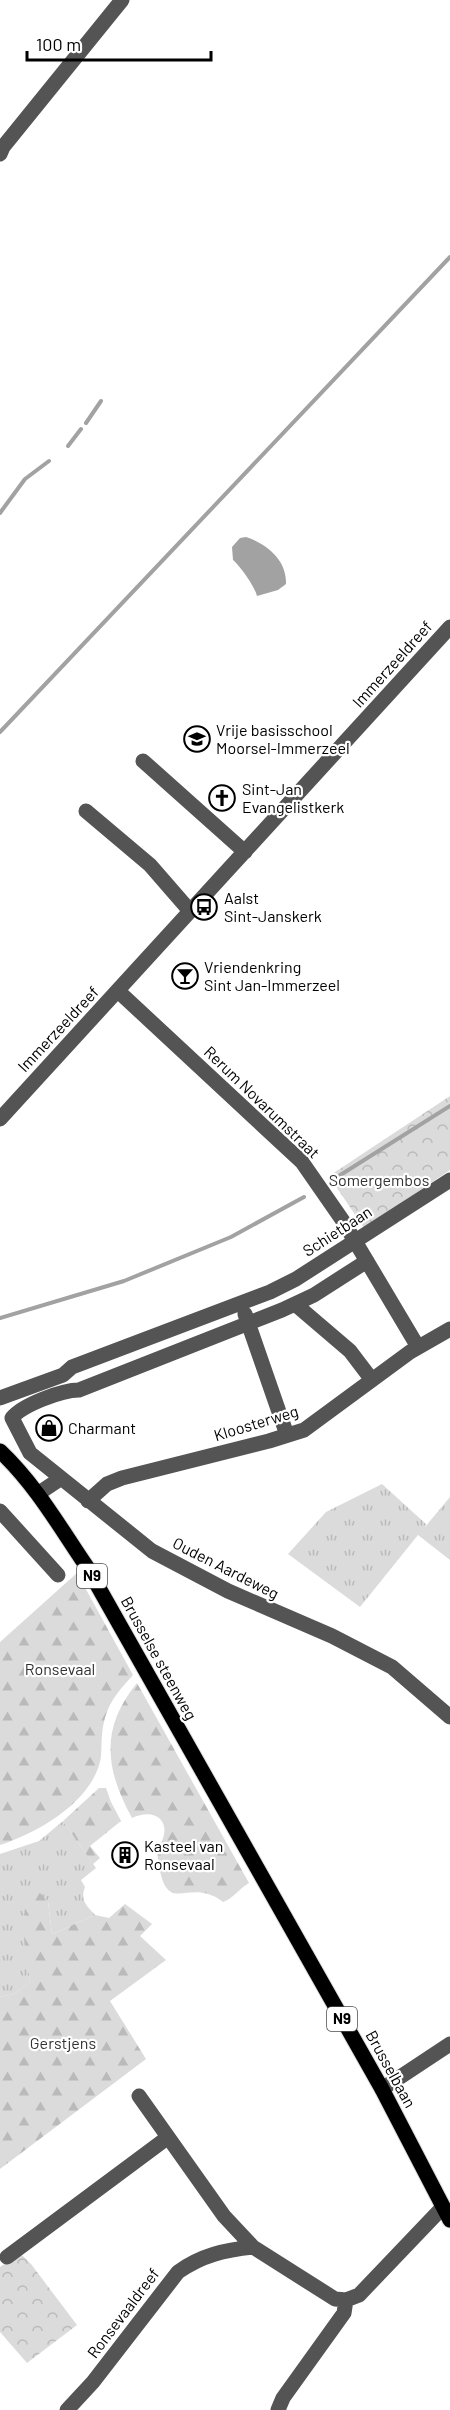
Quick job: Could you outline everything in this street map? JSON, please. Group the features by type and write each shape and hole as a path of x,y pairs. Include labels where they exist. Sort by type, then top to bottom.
{"main road":[{"name":"Brusselse steenweg","path":"0,1451 39,1493 87,1567 243,1844"},
{"name":"Brusselbaan","path":"243,1844 382,2089 446,2213"}],"street":[{"path":"0,154 3,147 122,0"},
{"name":"Immerzeeldreef","path":"0,1119 450,627"},
{"path":"143,761 244,852"},
{"path":"86,810 150,865 190,911"},
{"name":"Rerum Novarumstraat","path":"118,991 302,1162 355,1240 418,1347"},
{"name":"Schietbaan","path":"0,1398 63,1375 72,1367 241,1303 296,1279 450,1180"},
{"path":"6,1415 69,1390 79,1390 249,1324 295,1304 367,1261"},
{"path":"241,1303 287,1436"},
{"path":"295,1304 350,1351 372,1380"},
{"name":"Kloosterweg","path":"88,1501 107,1484 122,1478 304,1430 418,1347 450,1329"},
{"path":"63,1375 69,1390"},
{"name":"Ouden Aardeweg","path":"6,1415 30,1453 152,1551 228,1591 332,1636 392,1667 450,1717"},
{"path":"39,1493 60,1479"},
{"path":"0,1511 58,1575"},
{"path":"382,2089 450,2044"},
{"path":"140,2096 167,2138 224,2216 253,2247 335,2299 346,2300 359,2295 446,2213"},
{"path":"7,2257 167,2138"},
{"name":"Ronsevaaldreef","path":"68,2410 93,2382 178,2272 209,2254 253,2247"},
{"path":"278,2410 283,2398 344,2313 346,2300"}],"green space":[{"name":"Somergembos","path":"450,1096 450,1170 364,1228 329,1176"},
{"path":"382,1484 426,1524 425,1527 450,1497 450,1560 418,1535 360,1607 288,1554 326,1512"},
{"name":"Ronsevaal","path":"77,1573 133,1675 116,1695 108,1709 103,1725 100,1762 85,1791 73,1804 45,1825 0,1845 0,1642"},
{"path":"137,1683 249,1883 226,1901 223,1902 198,1892 179,1894 171,1892 165,1886 160,1872 157,1849 162,1840 164,1825 156,1816 149,1814 132,1818 116,1783 110,1749 112,1733 125,1700"},
{"path":"99,1788 106,1788 121,1821 90,1846 100,1858 93,1864 63,1821"},
{"path":"63,1821 96,1868 81,1880 85,1887 83,1895 85,1902 95,1915 52,1934 48,1901 24,1918 30,1982 14,1994 0,1997 0,1854 39,1841"},
{"name":"Gerstjens","path":"35,1888 48,1901 52,1934 95,1915 109,1918 125,1904 152,1924 140,1936 166,1960 110,2001 146,2059 0,2169 0,1997 14,1994 30,1982 24,1921 25,1909"},
{"path":"20,2253 77,2325 27,2363 0,2332 0,2267"}],"shaded area":[{"path":"246,537 261,544 279,560 286,584 278,590 257,596 247,577 233,560 232,547 240,538"}],"waterway":[{"path":"0,732 450,257"},
{"path":"86,423 101,401"},
{"path":"68,446 81,429"},
{"path":"0,513 25,479 49,461"},
{"path":"334,1179 450,1106"},
{"path":"0,1318 124,1281 231,1237 304,1197"}],"place":[{"name":"Vrije basisschool Moorsel-Immerzeel","path":"197,739"},
{"name":"Sint-Jan Evangelistkerk","path":"222,798"},
{"name":"Aalst Sint-Janskerk","path":"204,907"},
{"name":"Vriendenkring Sint Jan-Immerzeel","path":"185,976"},
{"name":"Charmant","path":"49,1428"},
{"name":"Kasteel van Ronsevaal","path":"125,1855"}]}
